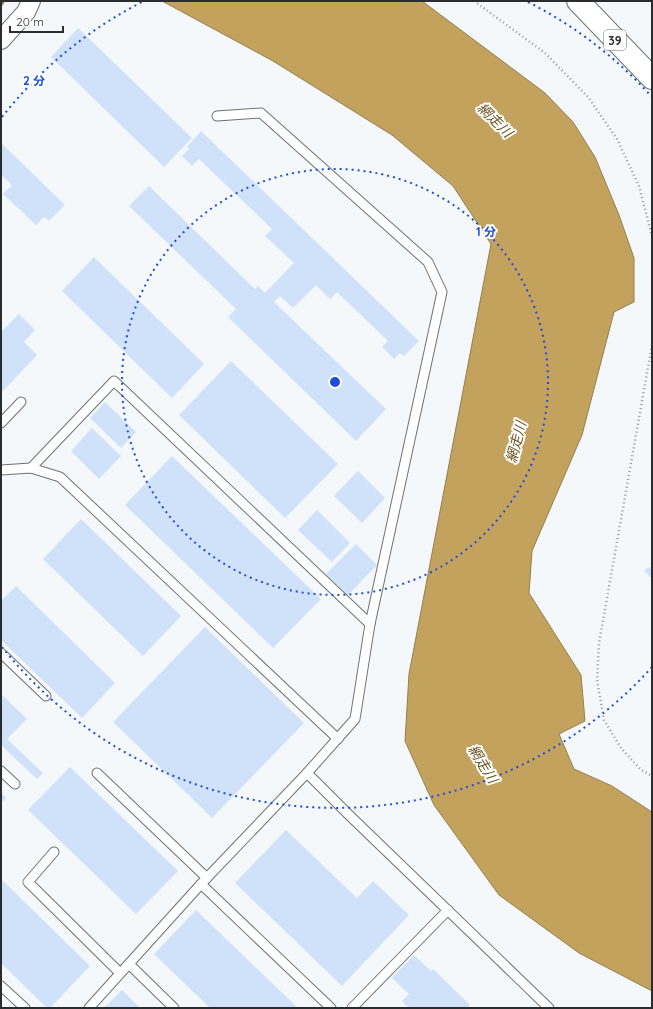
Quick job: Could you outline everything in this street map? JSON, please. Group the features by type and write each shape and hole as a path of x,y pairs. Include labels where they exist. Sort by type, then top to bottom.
{"highway":[{"name":"39","path":"578,1 652,78"}],"street":[{"path":"1,40 26,12 31,1"}],"lane":[{"path":"89,1008 204,881 338,739 355,719 370,624 442,292 428,262 261,113 217,116"},
{"path":"31,468 114,381 370,624"},
{"path":"1,423 21,402"},
{"path":"1,470 31,468 60,477 338,739"},
{"path":"1,653 46,696"},
{"path":"1,771 15,784"},
{"path":"307,772 549,1008"},
{"path":"97,773 331,1008"},
{"path":"54,852 28,882 120,973"},
{"path":"352,1008 448,910"},
{"path":"129,964 174,1008"},
{"path":"1,986 25,1008"}],"path":[{"path":"474,1 545,53 588,97 617,139 636,179 652,236"},
{"path":"652,345 599,644 597,680 604,720 621,748 640,769 652,776"}],"water":[{"name":"網走川","path":"162,1 422,1 545,93 573,122 595,157 619,215 634,258 634,302 614,312 582,435 532,551 529,593 581,675 585,721 559,734 574,769 612,786 652,812 652,991 579,953 499,895 434,805 405,741 409,674 491,244 453,186 392,135 273,61"}],"building":[{"path":"78,28 192,138 164,167 51,57"},
{"path":"201,131 419,341 404,356 400,353 394,359 382,347 388,341 337,292 330,299 316,285 293,308 280,296 274,302 386,409 356,441 228,317 236,309 129,206 149,186 255,289 258,286 265,293 294,263 265,236 272,229 199,159 192,166 182,156 189,149 187,147"},
{"path":"1,143 65,205 49,221 44,217 36,225 3,194 12,185 1,175"},
{"path":"94,257 204,364 172,398 62,291"},
{"path":"19,314 35,330 24,342 37,355 1,393 1,332"},
{"path":"231,361 338,464 285,518 179,415"},
{"path":"105,402 136,432 121,448 90,418"},
{"path":"92,428 121,456 99,479 71,451"},
{"path":"172,456 321,599 273,648 125,505"},
{"path":"358,471 385,498 362,523 334,496"},
{"path":"317,510 350,543 332,562 298,530"},
{"path":"81,519 181,616 143,656 43,559"},
{"path":"356,544 377,565 348,595 326,574"},
{"path":"649,567 652,570 652,579 644,571"},
{"path":"16,586 115,683 82,718 1,640 1,601"},
{"path":"205,627 304,723 212,818 113,722"},
{"path":"1,694 27,719 7,739 43,773 37,779 1,745"},
{"path":"70,767 178,871 136,914 28,810"},
{"path":"1,792 6,798 1,803"},
{"path":"286,830 357,898 373,881 409,915 342,986 235,883"},
{"path":"1,879 90,966 50,1008 47,1008 1,963"},
{"path":"196,910 298,1008 210,1008 154,954"},
{"path":"414,955 431,971 433,969 470,1005 467,1008 409,1008 402,1001 409,994 392,978"},
{"path":"122,990 140,1008 104,1008"}]}
